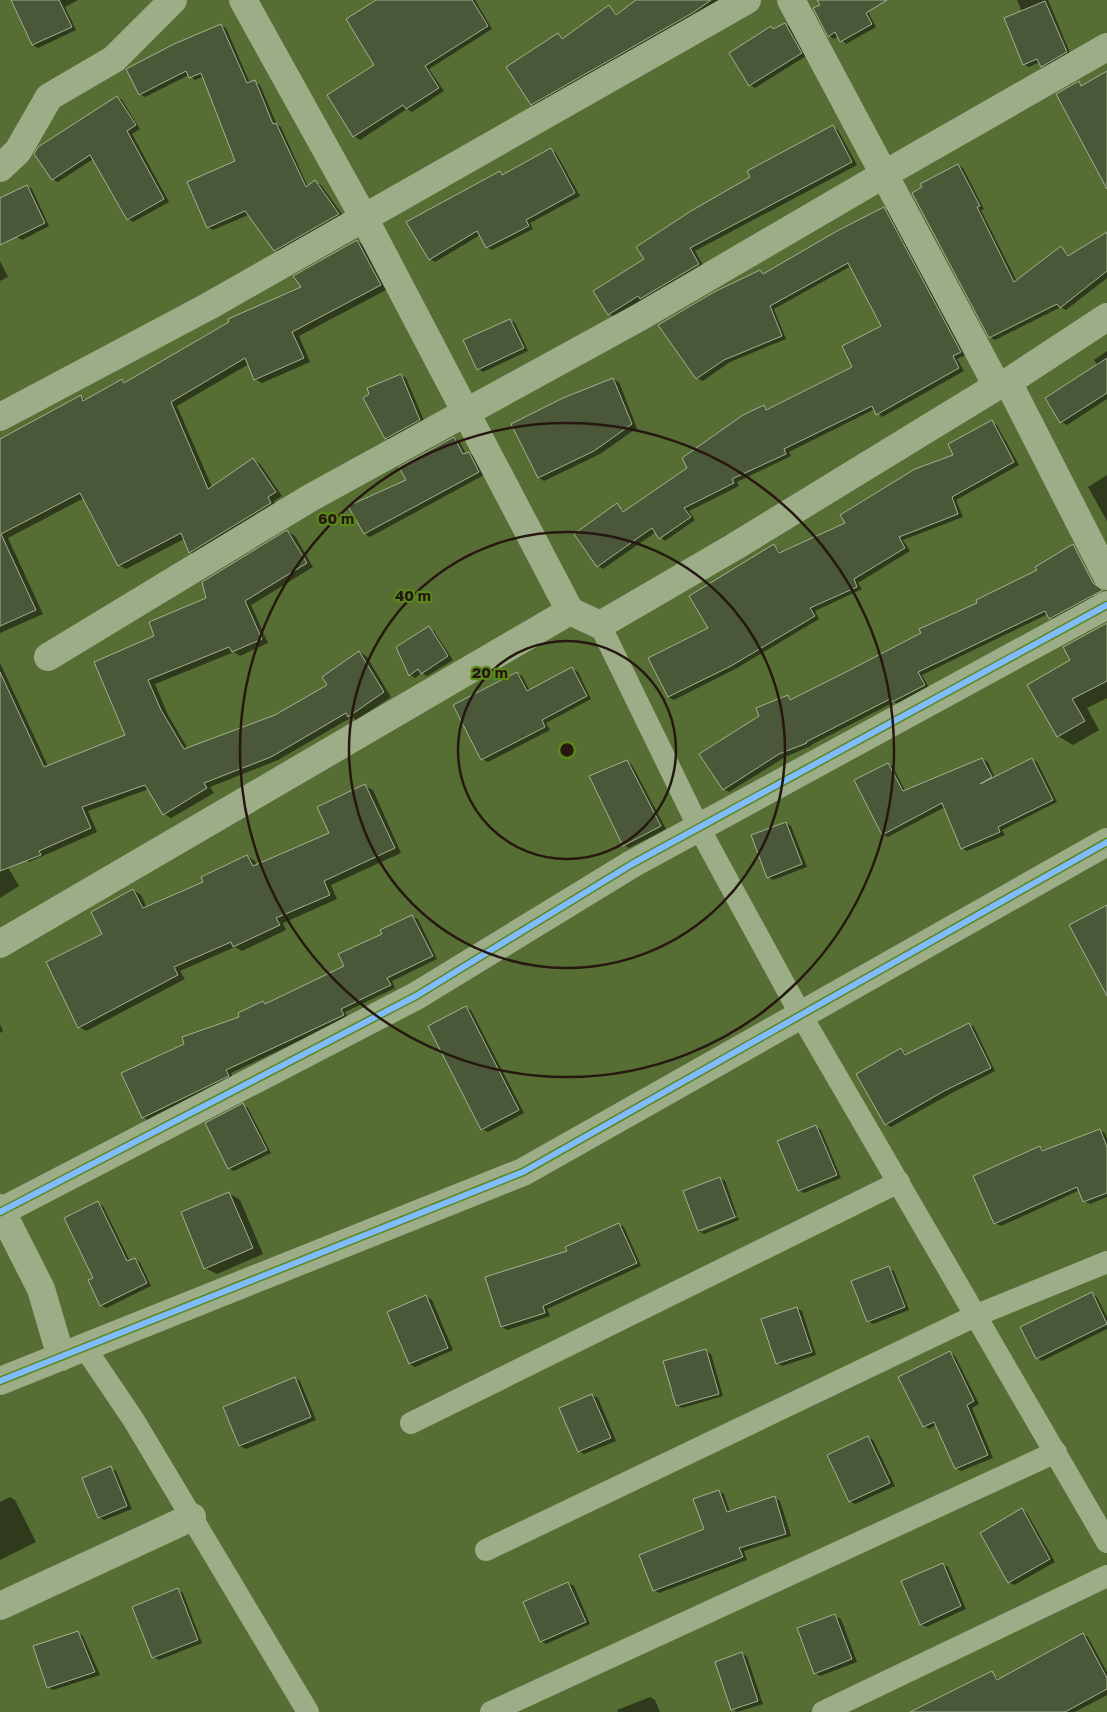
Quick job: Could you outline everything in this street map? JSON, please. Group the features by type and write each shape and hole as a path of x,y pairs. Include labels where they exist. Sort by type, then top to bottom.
{"street":[{"path":"0,168 18,151 49,97 114,59 173,0"},
{"path":"243,0 364,218 570,611 600,625 734,547 1002,384 1107,317"},
{"path":"0,417 209,306 747,0"},
{"path":"791,0 882,175 1002,384 1107,576"},
{"path":"48,656 310,498 640,317 882,175 1107,47"},
{"path":"73,1352 1,1210 416,996 632,864 1107,605"},
{"path":"0,944 570,611"},
{"path":"0,1381 523,1172 1107,842"},
{"path":"0,1606 192,1517"}],"lane":[{"path":"600,625 698,828 801,1014 1107,1542"},
{"path":"411,1423 899,1182"},
{"path":"486,1550 977,1315 1107,1262"},
{"path":"73,1352 134,1419 308,1712"},
{"path":"491,1712 1056,1452"},
{"path":"823,1712 1107,1576"}],"building":[{"path":"11,0 59,0 72,27 32,45"},
{"path":"376,0 472,0 488,26 425,66 439,88 406,109 403,105 353,137 327,95 374,65 346,19"},
{"path":"636,0 711,0 694,12 531,105 506,67 558,33 562,39 609,5 616,15"},
{"path":"817,0 887,0 866,13 872,24 840,42 835,32 828,37 813,8 820,5"},
{"path":"1045,1 1067,52 1041,67 1037,59 1023,65 1004,18"},
{"path":"785,23 802,53 749,86 729,53 771,26 773,29"},
{"path":"221,24 247,83 255,80 273,124 276,123 306,187 315,180 339,214 274,251 245,211 207,228 187,182 235,161 201,73 189,78 186,71 139,95 126,69 174,44"},
{"path":"1107,71 1107,189 1056,94 1079,81 1081,86"},
{"path":"117,96 136,125 127,131 164,199 127,220 90,155 52,180 34,154 38,147"},
{"path":"833,125 852,162 690,248 699,264 640,299 638,296 608,315 593,291 644,259 636,247 691,211 750,177 747,171"},
{"path":"551,148 575,193 526,220 529,226 486,248 477,231 429,260 406,222 500,171 502,175"},
{"path":"958,164 980,206 977,207 1014,282 1061,246 1068,256 1107,232 1107,271 1060,308 1057,304 989,338 912,193 922,187 920,184"},
{"path":"27,185 45,223 0,245 0,198"},
{"path":"884,207 961,352 953,356 959,368 876,415 872,406 784,449 786,454 732,479 734,483 684,508 691,517 659,539 652,528 597,567 574,534 617,503 623,512 687,468 682,458 743,415 764,405 766,410 852,367 842,346 881,326 848,263 770,306 782,336 724,360 696,379 658,325 714,292 760,270 763,274 837,231"},
{"path":"357,240 381,285 292,332 304,358 254,380 245,358 171,402 208,489 253,458 276,492 268,497 271,503 189,553 181,533 118,566 80,493 1,534 36,610 0,626 0,439 81,395 83,401 122,379 124,383 229,322 228,319 301,287 293,276"},
{"path":"510,319 524,348 477,370 463,340"},
{"path":"1107,358 1107,393 1060,423 1045,398"},
{"path":"401,374 420,420 385,439 363,398 369,394 367,388"},
{"path":"613,378 632,424 594,451 538,478 511,424 563,398"},
{"path":"992,420 1014,462 952,497 958,514 899,537 905,548 854,579 857,587 810,608 815,616 731,666 668,697 648,658 708,628 689,596 774,544 779,553 845,523 840,515 915,469 953,455 948,444"},
{"path":"454,437 463,454 469,452 479,472 364,534 348,506 406,480 399,467"},
{"path":"287,530 307,563 245,601 262,639 232,652 229,647 148,680 161,710 184,749 275,715 327,685 322,677 359,651 384,692 348,717 346,713 271,757 204,783 207,788 163,815 145,785 82,807 91,828 39,851 41,855 0,871 0,672 44,767 125,735 94,662 154,636 149,622 206,598 202,582"},
{"path":"1073,544 1093,583 1103,590 1049,619 1045,611 918,672 925,685 892,702 890,699 807,743 779,754 723,790 699,754 759,716 756,708 788,695 790,700 846,672 921,633 919,629 977,603 976,600 1037,570 1035,567"},
{"path":"1107,623 1107,681 1072,699 1085,721 1057,737 1027,685 1070,660 1063,647"},
{"path":"429,626 448,656 421,674 418,669 409,676 396,647"},
{"path":"572,667 587,696 542,720 545,727 481,760 453,705 517,672 527,691"},
{"path":"982,758 992,777 980,784 1032,758 1053,800 998,827 1000,832 961,849 942,803 882,835 854,780 888,763 903,791"},
{"path":"627,760 661,826 623,846 589,776"},
{"path":"365,784 395,848 324,881 330,895 276,918 280,925 233,947 231,942 174,967 178,975 78,1028 46,962 102,934 91,912 133,889 143,908 203,882 201,877 247,855 253,866 329,833 317,807"},
{"path":"786,822 802,864 767,878 751,835"},
{"path":"1107,905 1107,996 1069,925"},
{"path":"412,915 433,956 387,978 391,985 341,1009 344,1015 226,1070 229,1076 142,1118 121,1073 184,1044 182,1037 239,1017 238,1013 263,1001 265,1004 344,966 338,954 382,934 380,930"},
{"path":"466,1006 519,1110 481,1130 428,1026"},
{"path":"969,1023 991,1068 944,1091 885,1125 856,1074 901,1048 905,1055"},
{"path":"243,1103 267,1150 228,1169 205,1123"},
{"path":"816,1125 837,1175 798,1191 777,1141"},
{"path":"1100,1129 1107,1147 1107,1193 1083,1202 1077,1187 994,1224 973,1176 1040,1146 1042,1151"},
{"path":"720,1177 735,1217 698,1231 683,1191"},
{"path":"229,1192 253,1248 204,1269 181,1212"},
{"path":"98,1201 127,1261 135,1258 147,1283 100,1306 88,1280 93,1278 64,1218"},
{"path":"619,1223 637,1263 543,1306 545,1313 501,1327 485,1277 567,1251 565,1247"},
{"path":"889,1266 905,1307 867,1322 851,1281"},
{"path":"1092,1292 1107,1324 1036,1359 1020,1327"},
{"path":"426,1295 448,1348 409,1364 387,1312"},
{"path":"797,1307 812,1352 776,1364 761,1319"},
{"path":"706,1349 719,1394 676,1406 663,1361"},
{"path":"950,1351 974,1401 967,1405 988,1455 955,1469 934,1422 923,1427 898,1377"},
{"path":"295,1377 311,1417 239,1446 223,1407"},
{"path":"592,1394 611,1438 578,1452 559,1408"},
{"path":"868,1436 890,1483 849,1502 827,1455"},
{"path":"111,1466 127,1506 98,1518 82,1478"},
{"path":"719,1490 727,1512 775,1496 786,1534 739,1548 743,1557 653,1591 639,1555 704,1529 693,1499"},
{"path":"1022,1508 1050,1559 1008,1583 980,1533"},
{"path":"943,1563 961,1606 920,1625 901,1581"},
{"path":"568,1582 586,1622 540,1642 523,1602"},
{"path":"178,1588 198,1640 152,1658 132,1607"},
{"path":"835,1614 852,1659 814,1674 797,1628"},
{"path":"78,1631 95,1672 47,1688 33,1646"},
{"path":"1083,1633 1107,1678 1107,1689 1065,1712 910,1712 992,1671 997,1680"},
{"path":"742,1652 758,1701 731,1710 715,1662"}],"cycle path":[{"path":"0,1212 416,996 632,864 1107,605"},
{"path":"0,1381 523,1172 1107,842"}]}
